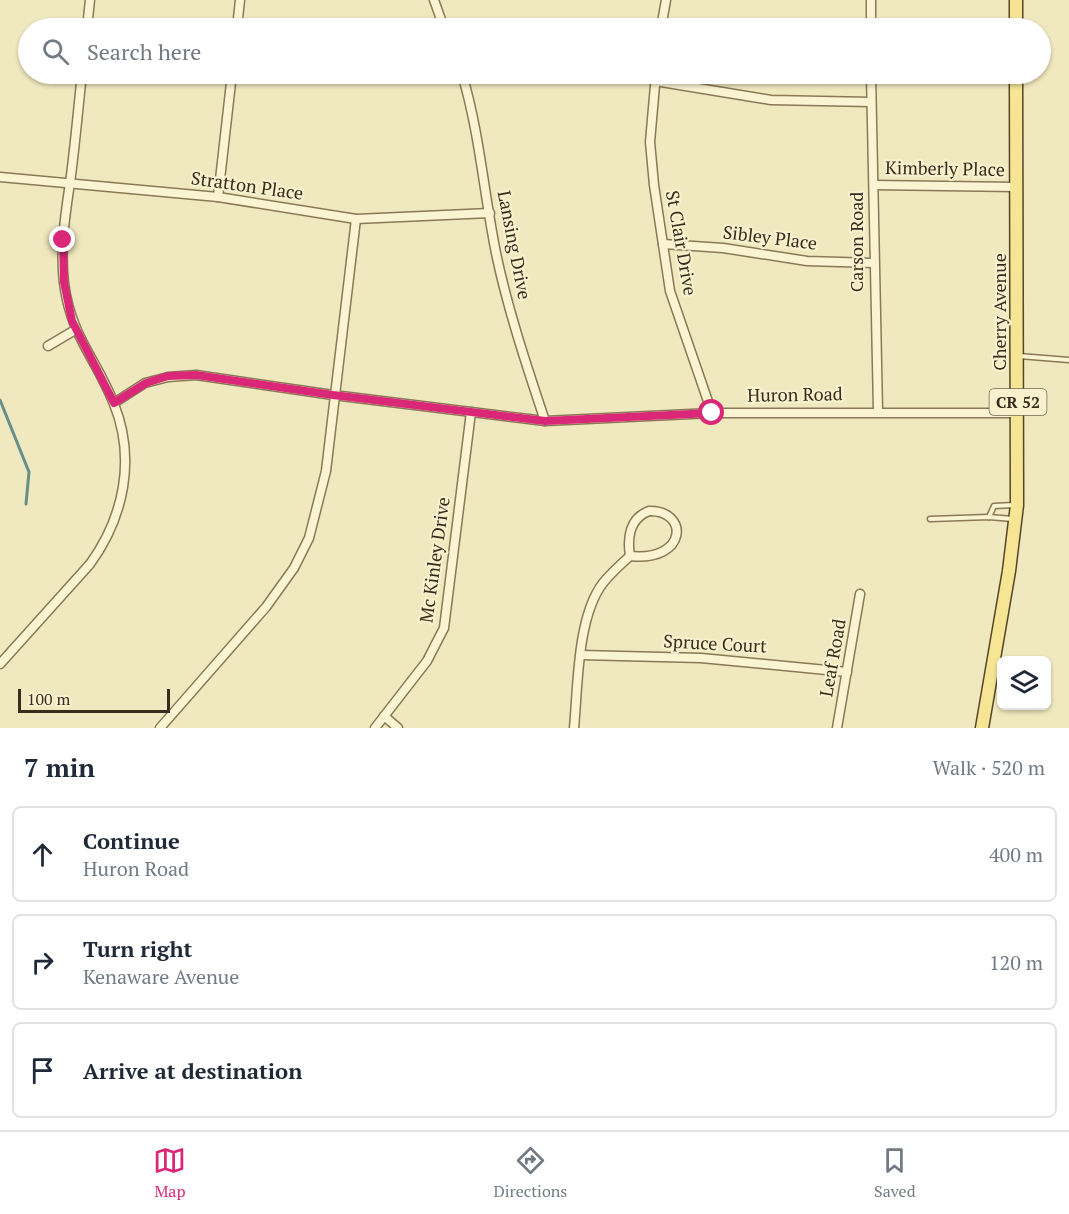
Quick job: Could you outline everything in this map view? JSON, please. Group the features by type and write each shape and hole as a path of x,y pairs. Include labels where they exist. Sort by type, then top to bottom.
{"main road":[{"path":"1016,0 1016,18"},
{"name":"Cherry Avenue","path":"982,728 1017,505 1016,84"}],"street":[{"path":"88,18 90,0"},
{"path":"238,18 240,0"},
{"path":"434,0 440,18"},
{"path":"663,18 666,0"},
{"path":"871,0 871,18"},
{"path":"0,664 90,564 111,529 125,481 127,452 114,403 75,330 64,282 63,240 81,84"},
{"path":"218,197 231,84"},
{"name":"Lansing Drive","path":"465,84 474,113 497,255 512,322 545,421"},
{"name":"St Clair Drive","path":"654,84 650,142 670,291 712,413"},
{"path":"690,84 771,100 871,102"},
{"name":"Carson Road","path":"871,84 874,184 873,263 878,411"},
{"name":"Stratton Place","path":"0,177 218,197 356,219 490,213"},
{"name":"Kimberly Place","path":"874,184 1016,187"},
{"path":"160,728 266,607 294,568 309,538 322,488 356,219"},
{"name":"Sibley Place","path":"663,244 723,248 807,261 873,263"},
{"path":"48,346 75,330"},
{"name":"Huron Road","path":"114,403 146,383 168,376 196,375 333,395 545,421 712,413 878,411 1018,413"},
{"name":"Mc Kinley Drive","path":"375,728 428,661 444,628 471,412"},
{"path":"574,728 581,655 595,596 602,584 630,556 658,555 669,550 676,533 671,518 657,510 648,511 636,518 629,540 630,556"},
{"name":"Leaf Road","path":"837,728 860,594"},
{"name":"Spruce Court","path":"581,655 701,658 848,672"},
{"path":"384,716 398,728"}],"lane":[{"path":"1018,356 1069,360"},
{"path":"989,517 994,506 1017,505"},
{"path":"930,519 989,517 1016,519"}],"waterway":[{"path":"0,400 29,472 26,504"}],"route":[{"path":"63,240 64,282 72,321 114,403 146,383 168,376 196,375 333,395 398,401 545,421 712,413"}]}
